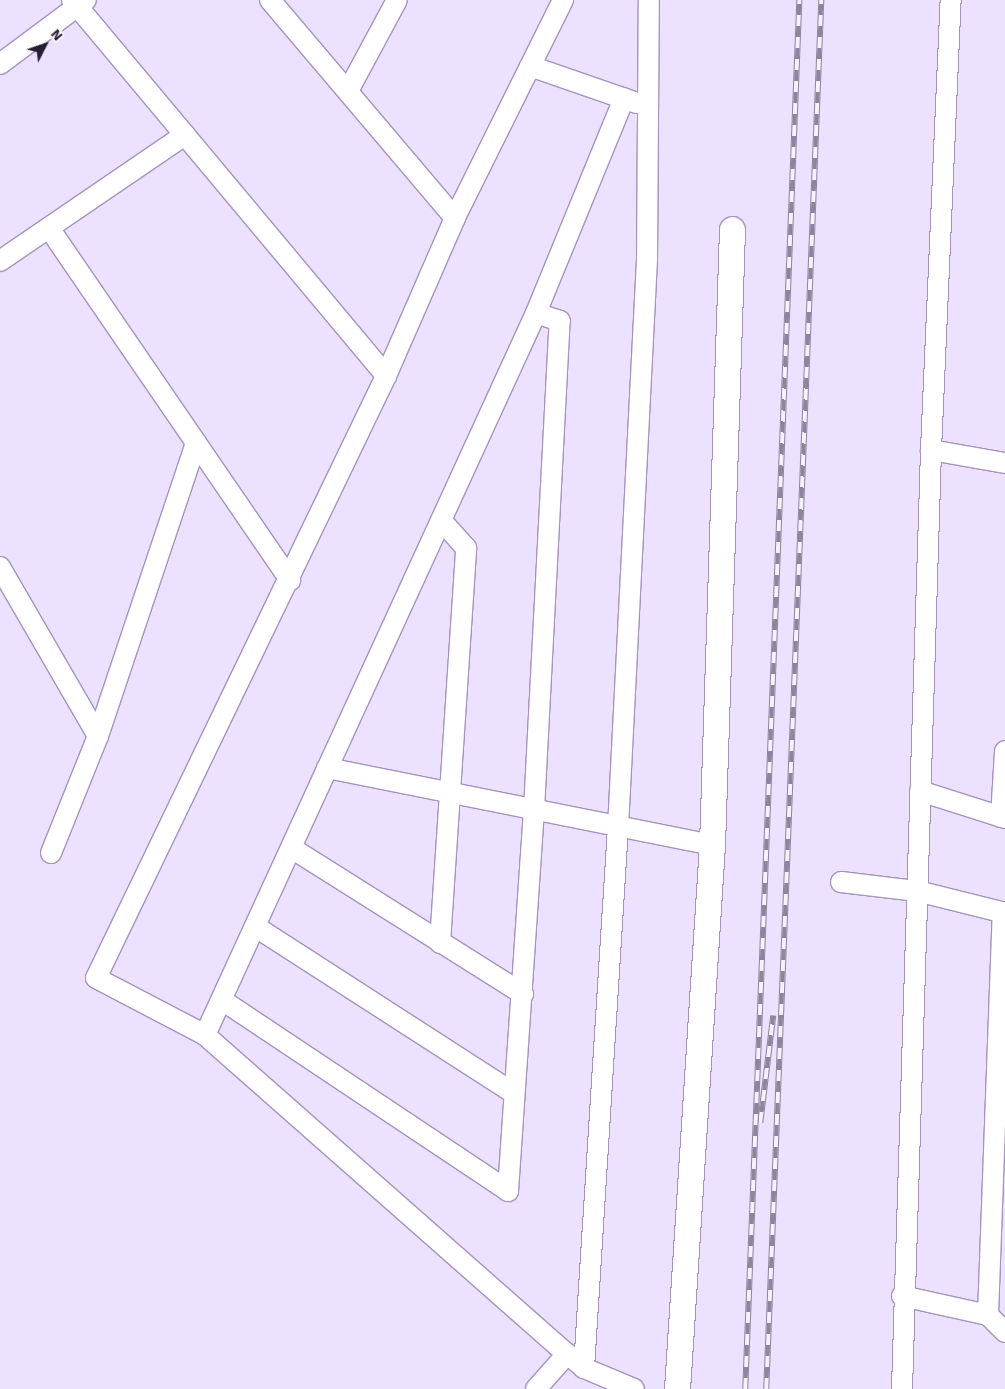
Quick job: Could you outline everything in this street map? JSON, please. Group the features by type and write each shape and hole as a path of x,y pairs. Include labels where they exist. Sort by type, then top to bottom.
{"street":[{"path":"270,0 455,218"},
{"path":"348,91 397,0"},
{"path":"563,0 455,218 386,376 290,580 96,978 205,1035 567,1354 584,1368 634,1389"},
{"path":"584,1368 618,828 646,260 649,0"},
{"path":"902,1389 902,1296 917,892 930,450 951,0"},
{"path":"0,64 78,2 185,135 386,376"},
{"path":"530,66 648,106"},
{"path":"205,1035 293,849 327,768 536,313 624,98"},
{"path":"0,261 185,135"},
{"path":"49,228 290,580"},
{"path":"677,1389 712,845 732,229"},
{"path":"222,1000 508,1191 523,994 534,810 560,320 536,313"},
{"path":"51,853 98,736 196,443"},
{"path":"930,450 1005,463"},
{"path":"440,943 452,792 466,548 442,520"},
{"path":"0,568 98,736"},
{"path":"920,791 1003,817 1005,751"},
{"path":"327,768 452,792 618,828 712,845"},
{"path":"293,849 523,994"},
{"path":"841,882 917,892 1004,912 1002,1011 988,1315"},
{"path":"256,927 514,1093"},
{"path":"902,1296 988,1315 1005,1332"},
{"path":"536,1389 567,1354"}],"railway":[{"path":"745,1389 799,0"},
{"path":"766,1389 821,0"},
{"path":"760,1123 773,1016"}]}
